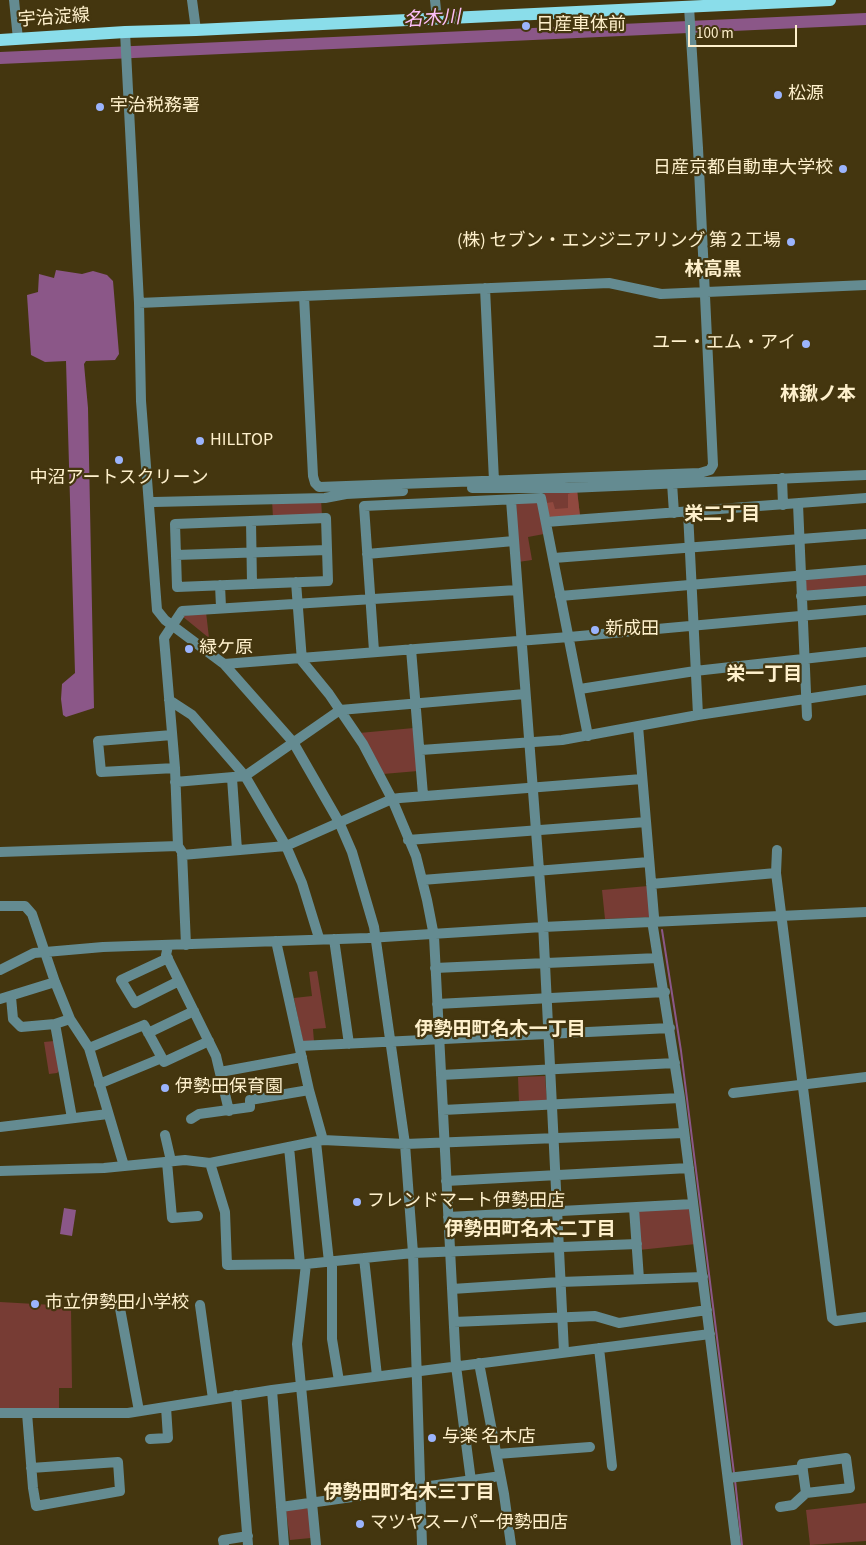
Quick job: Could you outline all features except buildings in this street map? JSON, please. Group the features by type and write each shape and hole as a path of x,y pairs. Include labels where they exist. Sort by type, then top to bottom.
{"main road":[{"name":"宇治淀線","path":"0,40 126,38 196,30 438,19 689,11 830,0"}],"street":[{"path":"14,0 18,39"},
{"path":"192,0 196,30"},
{"path":"435,0 438,19"},
{"path":"154,502 494,481 700,473 710,470 713,465 689,11"},
{"path":"126,38 139,303 141,401 157,610 172,625 224,664 293,742 339,822 352,852 376,938 405,1144 413,1253 422,1545"},
{"path":"139,303 609,283 661,294 866,284"},
{"path":"485,288 494,481"},
{"path":"304,296 313,476 315,484 325,492 346,494 569,488 866,475"},
{"path":"782,478 783,505"},
{"path":"672,483 674,513"},
{"path":"325,492 326,519 328,581 177,586 175,524 326,519"},
{"path":"374,651 364,506 541,498 588,736"},
{"path":"546,522 866,498"},
{"path":"510,500 543,927 564,1352"},
{"path":"798,504 807,716"},
{"path":"688,512 698,716"},
{"path":"251,521 252,584"},
{"path":"554,558 866,534"},
{"path":"367,554 514,541"},
{"path":"176,555 327,550"},
{"path":"560,596 866,570"},
{"path":"296,582 302,661 340,710 363,744 392,799 422,880 434,933 456,1366 471,1481"},
{"path":"220,585 221,607"},
{"path":"186,945 175,768 164,638 183,610 517,590"},
{"path":"801,596 866,591"},
{"path":"224,664 569,637 866,610"},
{"path":"411,649 421,750 423,795"},
{"path":"580,689 695,671 866,652"},
{"path":"421,750 588,736 806,698 866,690"},
{"path":"175,782 245,776 340,710 525,694"},
{"path":"169,700 192,715 245,776 286,846 302,883 319,938"},
{"path":"638,726 653,923 680,1098 710,1334 734,1477 736,1545"},
{"path":"172,736 98,741 102,772 175,768"},
{"path":"232,778 237,850"},
{"path":"0,852 237,850 286,846 392,799 423,795 642,779"},
{"path":"408,840 646,822"},
{"path":"777,850 776,873 832,1318 836,1321 866,1317"},
{"path":"422,880 649,862"},
{"path":"651,884 776,873"},
{"path":"0,906 25,906 30,910 70,1019 89,1048 124,1166"},
{"path":"0,970 34,953 103,947 168,946 319,938 376,938 543,927 866,912"},
{"path":"334,939 349,1044"},
{"path":"276,941 320,1141 330,1262 332,1339 339,1381"},
{"path":"168,946 168,958 216,1056 229,1111"},
{"path":"168,958 121,980 135,1004 179,981"},
{"path":"435,968 658,958"},
{"path":"0,999 55,982"},
{"path":"437,1004 665,992"},
{"path":"11,997 13,1020 21,1027 55,1024 70,1019"},
{"path":"148,1033 194,1011"},
{"path":"55,1024 72,1118"},
{"path":"89,1048 144,1025 164,1062 209,1041"},
{"path":"220,1072 301,1052 349,1044 670,1028"},
{"path":"99,1084 162,1058"},
{"path":"441,1075 675,1063"},
{"path":"733,1093 866,1077"},
{"path":"191,1119 199,1114 250,1107 250,1100 309,1090"},
{"path":"443,1110 680,1098"},
{"path":"0,1126 108,1114"},
{"path":"0,1171 124,1166 169,1162 210,1163 320,1141 405,1144 684,1133"},
{"path":"165,1135 169,1162 172,1218 198,1216"},
{"path":"289,1147 303,1264 297,1344 316,1545"},
{"path":"210,1163 225,1212 227,1265 303,1264 413,1253 637,1244"},
{"path":"446,1181 689,1168"},
{"path":"448,1217 693,1204"},
{"path":"634,1208 639,1279"},
{"path":"364,1258 377,1376"},
{"path":"452,1289 560,1282 703,1277"},
{"path":"119,1303 139,1411"},
{"path":"200,1305 213,1399"},
{"path":"454,1322 595,1316 619,1323 707,1310"},
{"path":"0,1413 119,1414 272,1390 710,1334"},
{"path":"599,1348 612,1466"},
{"path":"480,1363 511,1545"},
{"path":"272,1390 284,1545"},
{"path":"224,1545 223,1540 248,1541 236,1395"},
{"path":"150,1439 168,1438 166,1406"},
{"path":"27,1413 31,1468 36,1506 120,1491 118,1462 31,1468"},
{"path":"497,1454 590,1448"},
{"path":"780,1507 793,1504 806,1493 850,1488 846,1458 802,1464 806,1493"},
{"path":"734,1477 803,1469"},
{"path":"281,1507 494,1477"}],"shaded area":[{"path":"56,270 82,274 93,271 107,275 113,281 119,354 115,360 86,361 84,364 88,408 94,708 66,717 63,715 61,699 62,684 75,673 66,361 45,362 31,355 27,295 38,292 39,274 54,278"},
{"path":"543,490 577,490 580,516 549,516"},
{"path":"577,490 580,516 552,518 549,516 546,503 553,502 555,509 568,508 568,494"},
{"path":"321,499 322,516 273,518 272,500"},
{"path":"535,501 539,504 544,534 528,537 532,560 518,562 516,503"},
{"path":"866,572 866,589 804,594 806,577"},
{"path":"206,612 209,638 182,616"},
{"path":"414,728 418,771 383,774 359,733"},
{"path":"648,886 651,917 605,919 602,890"},
{"path":"317,971 326,1028 313,1029 314,1042 303,1043 294,998 312,996 309,972"},
{"path":"54,1041 60,1070 57,1073 49,1074 44,1042"},
{"path":"545,1076 547,1102 519,1103 518,1077"},
{"path":"692,1207 696,1244 639,1250 637,1210"},
{"path":"64,1208 76,1210 72,1236 60,1234"},
{"path":"0,1302 71,1306 72,1388 59,1388 59,1411 0,1410"},
{"path":"866,1503 866,1541 810,1545 806,1510"},
{"path":"309,1508 311,1538 290,1540 286,1510"}],"waterway":[{"name":"名木川","path":"0,58 866,19"},
{"path":"662,930 681,1051 734,1473"},
{"path":"735,1480 742,1545"}],"place":[{"name":"日産車体前","path":"526,26"},
{"name":"松源","path":"778,95"},
{"name":"宇治税務署","path":"100,107"},
{"name":"日産京都自動車大学校","path":"843,169"},
{"name":"(株) セブン・エンジニアリング 第２工場","path":"791,242"},
{"name":"ユー・エム・アイ","path":"806,344"},
{"name":"HILLTOP","path":"200,441"},
{"name":"中沼アートスクリーン","path":"119,460"},
{"name":"新成田","path":"595,630"},
{"name":"緑ケ原","path":"189,649"},
{"name":"伊勢田保育園","path":"165,1088"},
{"name":"フレンドマート伊勢田店","path":"357,1202"},
{"name":"市立伊勢田小学校","path":"35,1304"},
{"name":"与楽 名木店","path":"432,1438"},
{"name":"マツヤスーパー伊勢田店","path":"360,1524"}],"district":[{"name":"林高黒","path":"713,271"},
{"name":"林鍬ノ本","path":"818,396"},
{"name":"栄二丁目","path":"722,516"},
{"name":"栄一丁目","path":"764,676"},
{"name":"伊勢田町名木一丁目","path":"500,1031"},
{"name":"伊勢田町名木二丁目","path":"530,1231"},
{"name":"伊勢田町名木三丁目","path":"409,1494"}]}
